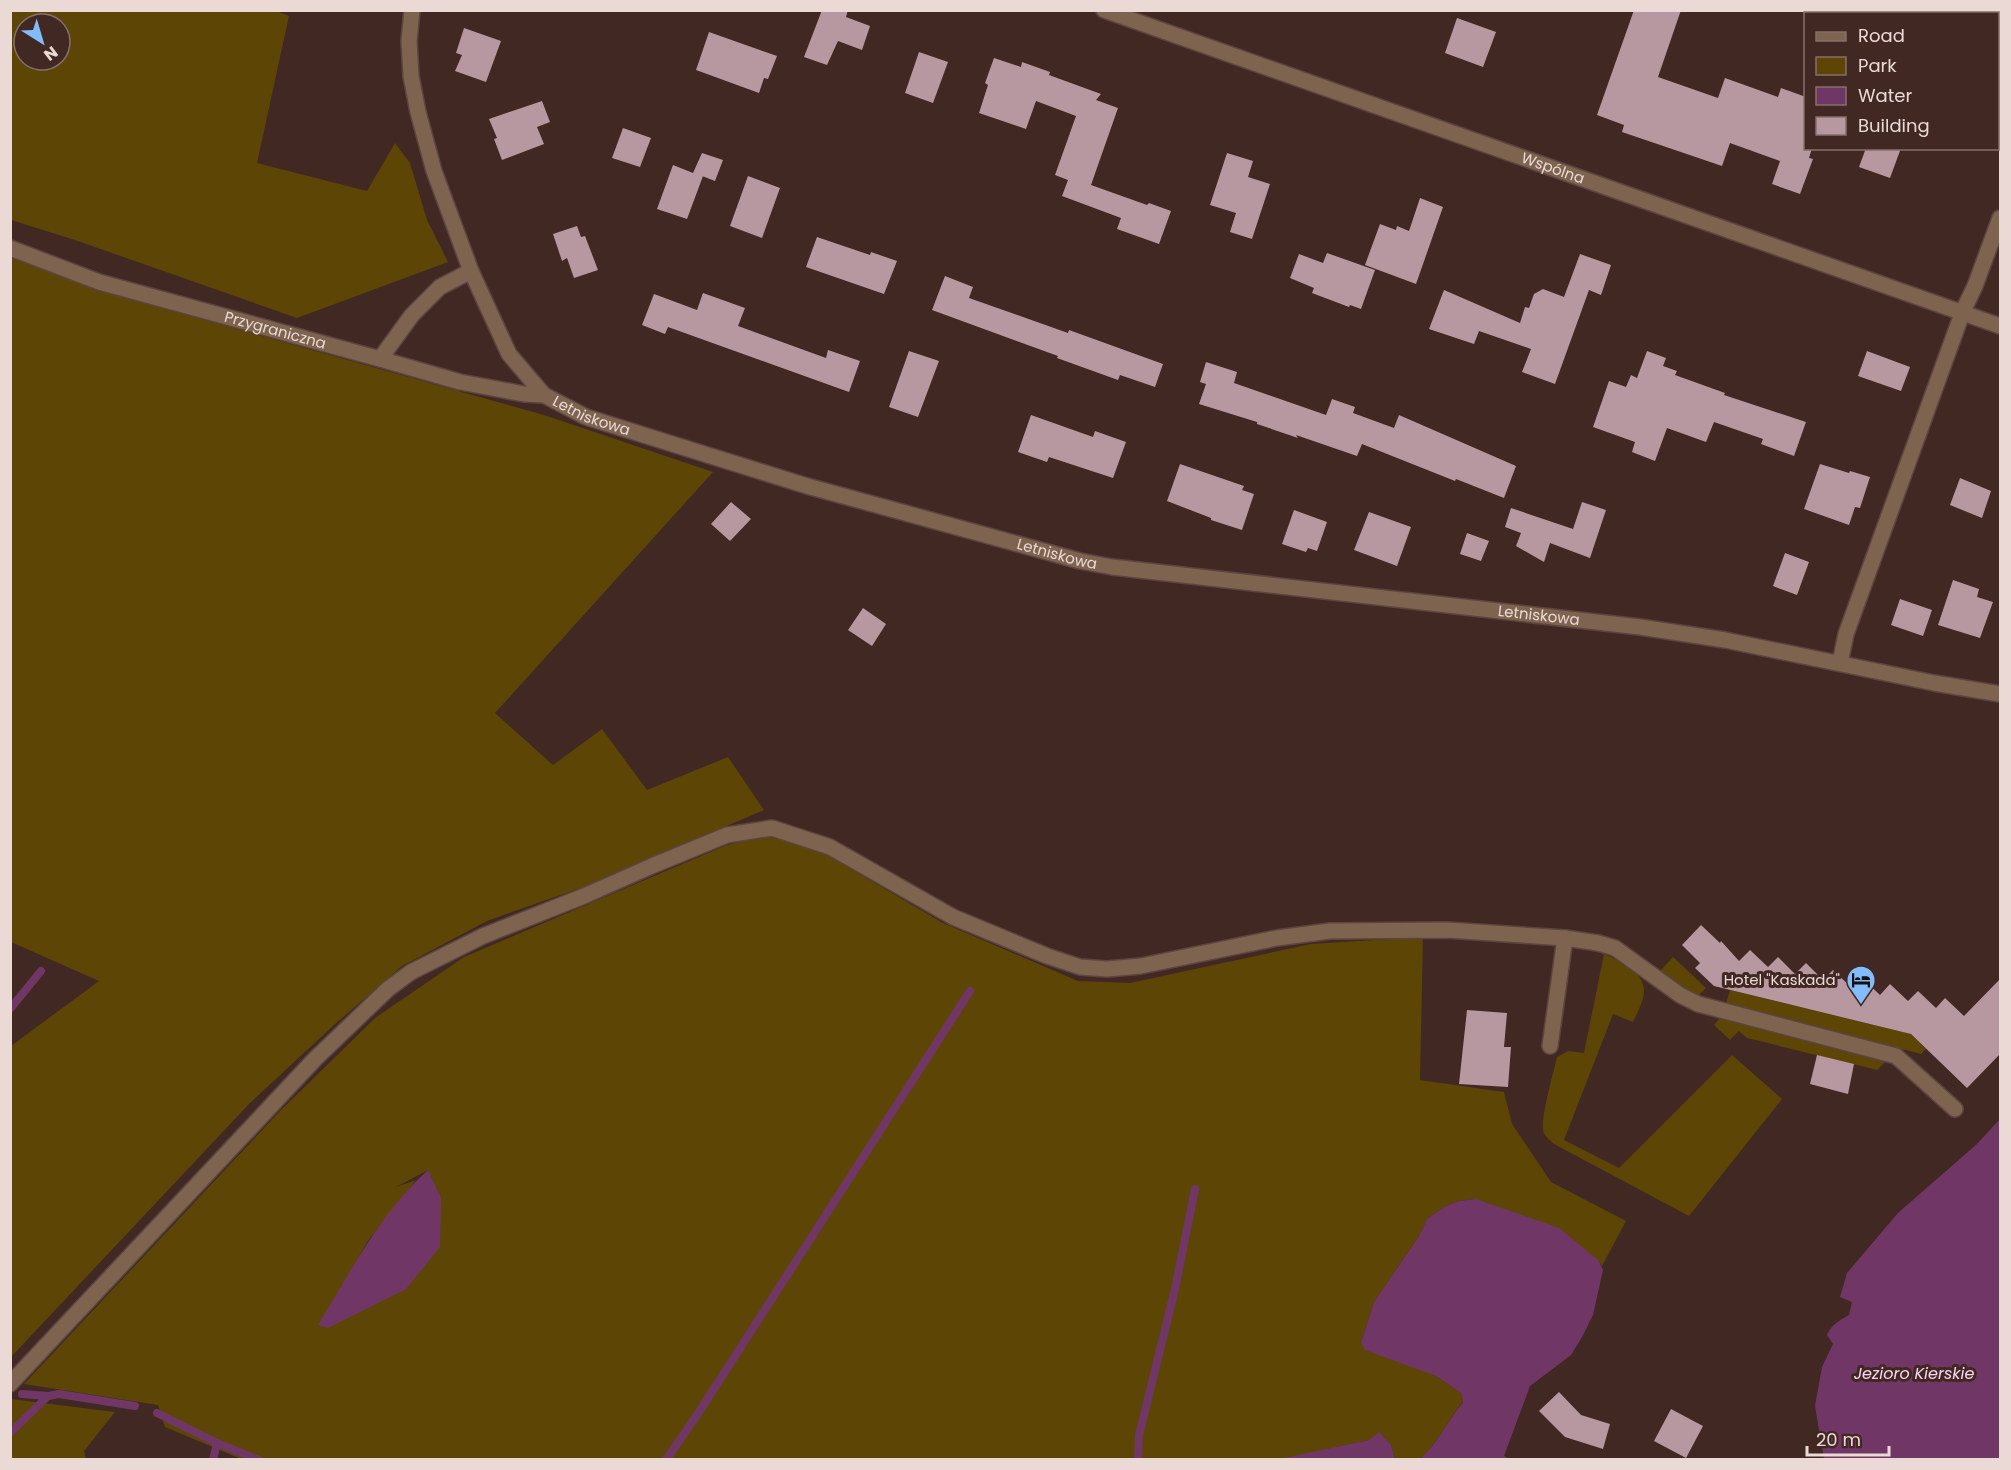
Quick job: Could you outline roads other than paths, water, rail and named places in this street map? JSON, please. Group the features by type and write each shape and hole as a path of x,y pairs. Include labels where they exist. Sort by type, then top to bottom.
{"street":[{"name":"Letniskowa","path":"412,10 409,41 411,76 418,112 434,171 471,271 509,354 544,395 586,417 807,486 1091,563 1640,627 1725,640 2001,694"},
{"name":"Wspólna","path":"1104,10 2001,326"},
{"path":"1840,663 1846,634 1963,311 2001,218"},
{"name":"Przygraniczna","path":"10,248 99,282 460,382 524,394 544,395"},
{"path":"380,359 412,315 440,287 471,271"},
{"path":"10,1384 315,1059 388,989 411,972 483,936 584,896 654,864 727,835 772,828 830,847 953,917 1047,956 1080,967 1107,969 1141,966 1277,938 1330,931 1447,930 1598,942 1615,948 1680,995 1698,1004 1896,1056 1955,1108"},
{"path":"1550,1046 1565,938"}],"water":[{"name":"Jezioro Kierskie","path":"2000,1119 2000,1459 1824,1459 1815,1406 1822,1367 1833,1344 1827,1335 1833,1326 1849,1315 1852,1302 1840,1297 1847,1273 1898,1213 1977,1144"},
{"path":"428,1170 441,1198 440,1247 406,1289 328,1328 318,1325 354,1264 395,1204"},
{"path":"1476,1199 1559,1228 1599,1261 1603,1270 1593,1315 1571,1355 1530,1386 1504,1456 1510,1459 1420,1459 1463,1402 1461,1393 1436,1376 1365,1350 1361,1342 1374,1302 1419,1236 1427,1219 1444,1207 1458,1201"},
{"path":"1379,1432 1391,1445 1395,1459 1279,1459 1369,1440"}],"waterway":[{"path":"10,1009 41,971"},
{"path":"666,1460 970,991"},
{"path":"1138,1460 1139,1435 1175,1289 1195,1189"},
{"path":"22,1394 48,1396"},
{"path":"10,1433 48,1396 59,1394 135,1406"},
{"path":"157,1413 217,1443 259,1460"},
{"path":"213,1460 217,1443"}],"place":[{"name":"Hotel \"Kaskada\"","path":"1861,1006"}]}
